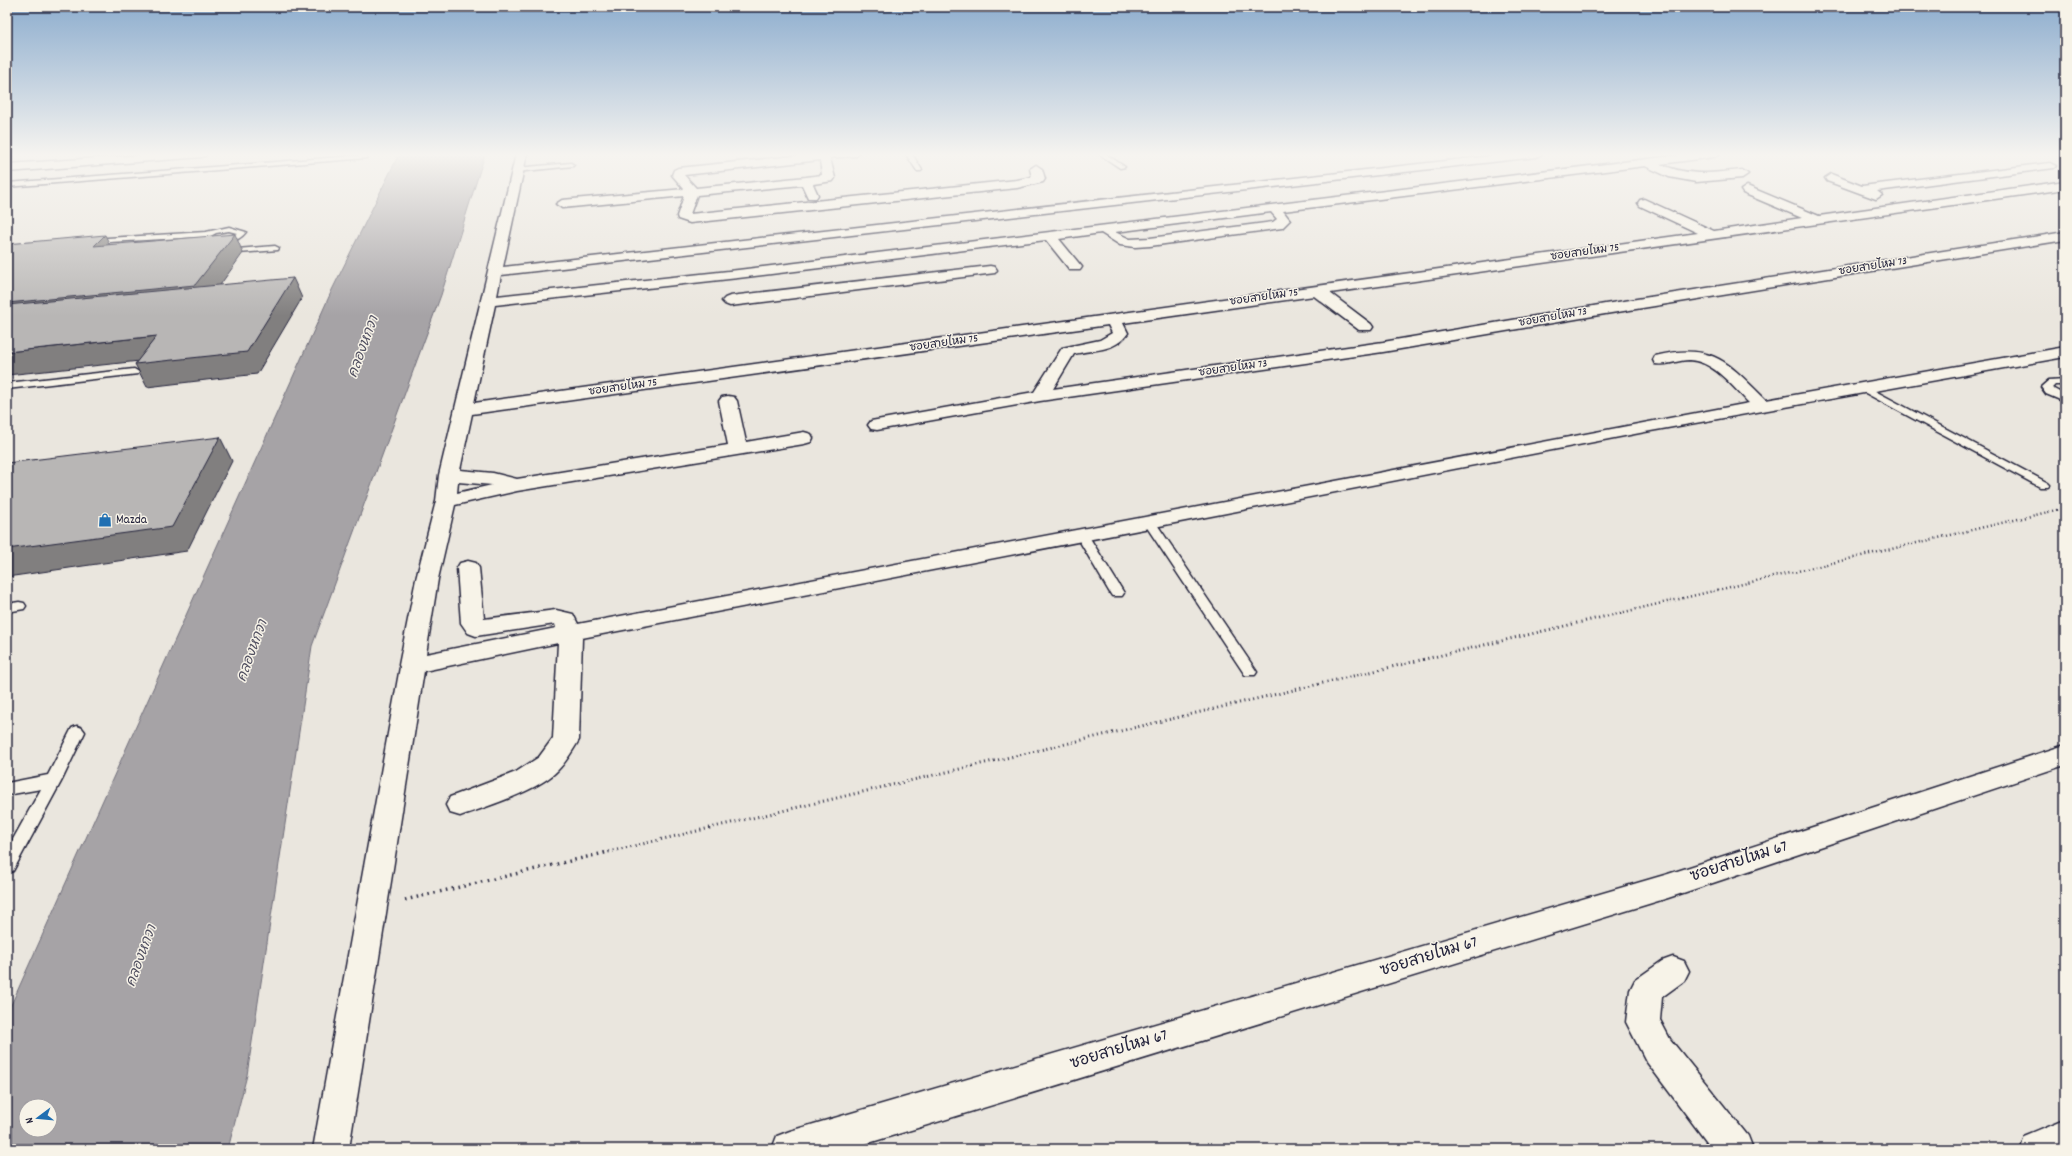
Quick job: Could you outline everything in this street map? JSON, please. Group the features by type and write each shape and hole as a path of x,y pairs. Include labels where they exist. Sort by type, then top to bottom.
{"street":[{"path":"331,1149 411,665 427,580 446,501 449,475 508,208"},
{"path":"686,208 683,216 690,219 799,208"},
{"path":"494,272 1060,208"},
{"path":"488,301 827,263 1103,228 1274,208 1284,220 1277,225 1130,245 1120,242 1103,228"},
{"path":"1656,208 1713,235"},
{"path":"1789,208 1815,219"},
{"name":"ซอยสายไหม 75","path":"464,410 1898,208"},
{"path":"1048,235 1075,266"},
{"name":"ซอยสายไหม 73","path":"877,425 1040,396 1383,347 1605,309 2065,236"},
{"path":"827,263 837,287"},
{"path":"730,301 837,287 990,270"},
{"path":"1317,291 1365,327"},
{"path":"1040,396 1068,351 1110,343 1117,339 1120,332 1113,319"},
{"path":"411,665 899,569 1150,523 1761,405 2065,352"},
{"path":"1661,360 1685,356 1696,356 1709,360 1720,366 1761,405"},
{"path":"728,401 738,449"},
{"path":"446,501 517,485 804,438"},
{"path":"449,475 493,479 517,485"},
{"path":"460,805 526,779 548,764 566,740 570,634 565,619 556,617 476,628 473,623 468,568"},
{"name":"ซอยสายไหม 67","path":"790,1149 1668,886 2065,755"},
{"path":"1673,971 1646,990 1643,1022 1658,1050 1735,1149"},
{"path":"2037,1149 2065,1137"}],"lane":[{"path":"84,242 207,237 134,247"},
{"path":"213,254 275,248"},
{"path":"7,386 134,372"},
{"path":"2065,382 2053,382 2046,387 2050,392 2065,399"},
{"path":"1862,387 2044,485"},
{"path":"1150,523 1250,672"},
{"path":"1082,535 1117,593"},
{"path":"7,866 54,780 77,732"},
{"path":"7,789 54,780"}],"path":[{"path":"372,908 2065,508"}],"water":[{"name":"คลองหกวา","path":"372,208 468,208 441,295 312,646 247,1075 228,1149 7,1149 7,1014 332,290"}],"building":[{"path":"235,234 195,285 7,303 7,244 105,235 94,246"},
{"path":"293,278 247,352 135,364 157,336 7,352 7,305"},
{"name":"Mazda","path":"220,437 172,527 7,549 7,463"}],"place":[{"name":"Mazda","path":"105,520"}]}
